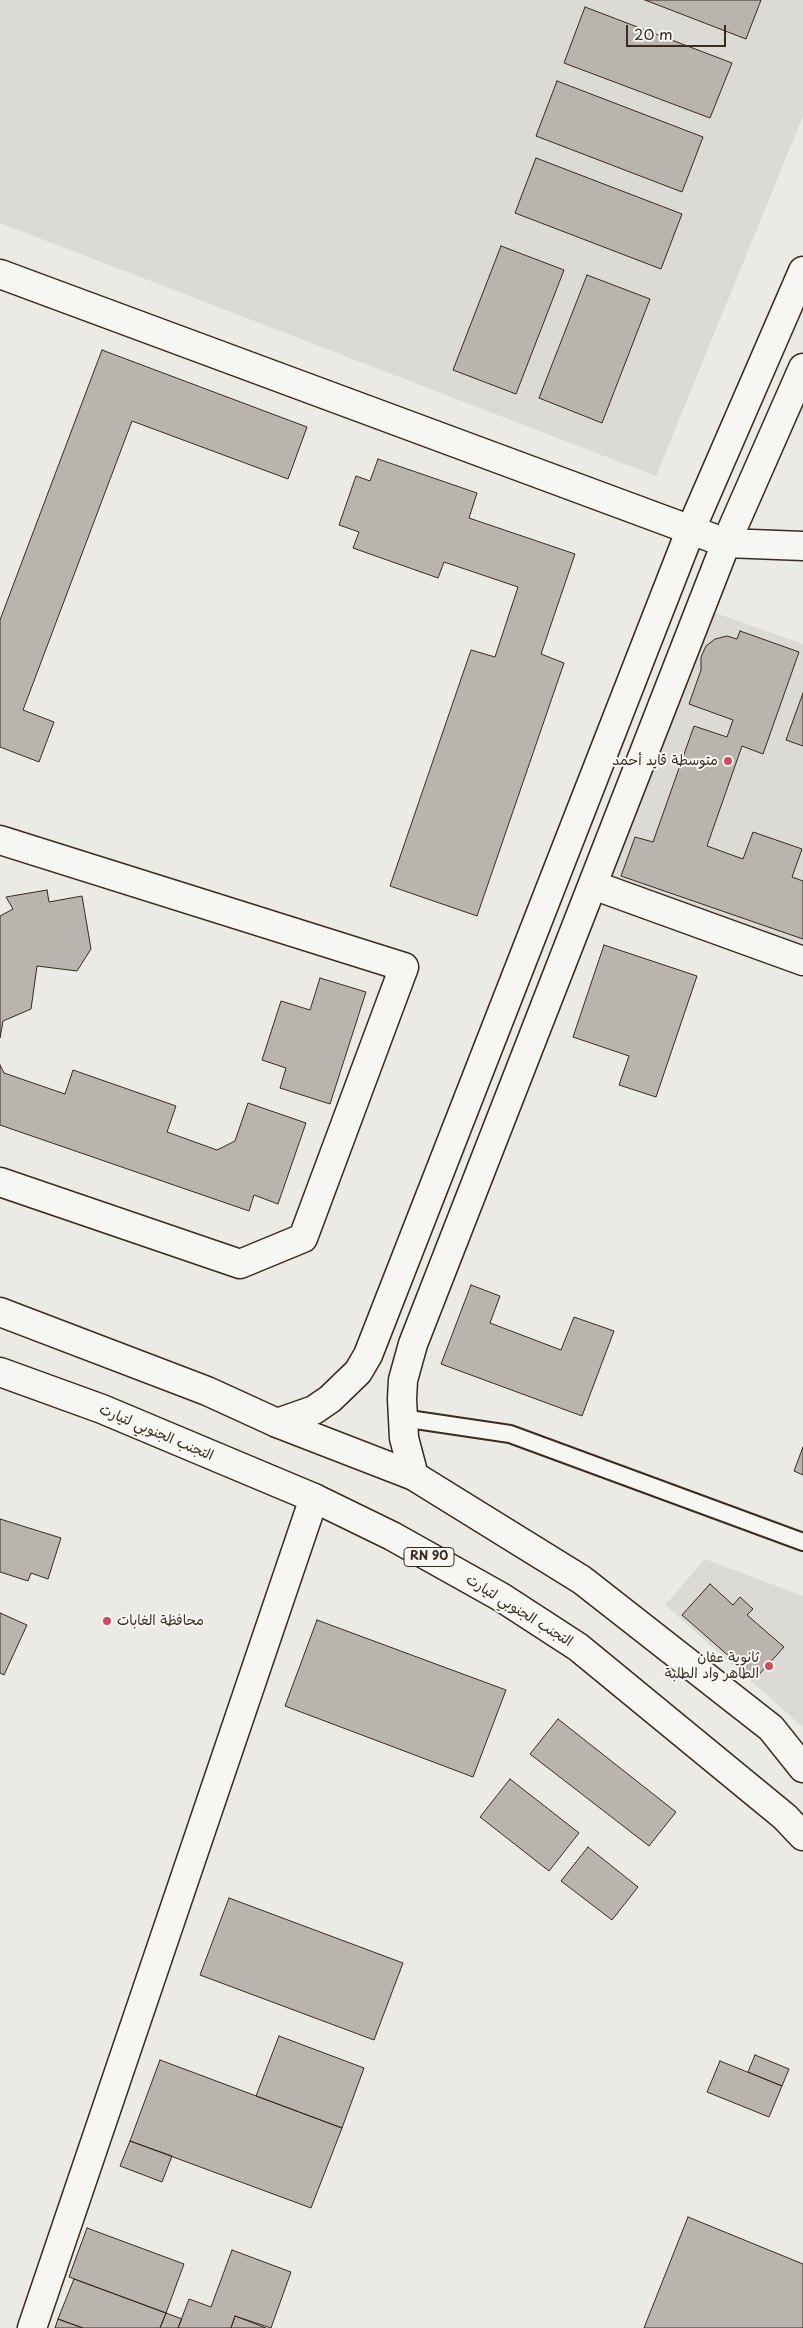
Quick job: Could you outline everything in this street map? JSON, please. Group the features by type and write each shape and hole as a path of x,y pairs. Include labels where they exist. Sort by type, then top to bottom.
{"main road":[{"path":"277,1423 314,1410 330,1399 358,1372 368,1355 691,529 803,271"},
{"path":"0,274 726,543 803,546"},
{"path":"414,1476 408,1457 402,1418 404,1380 414,1344 726,543 803,368"},
{"path":"0,840 404,967 303,1238 240,1264 0,1182"},
{"path":"592,885 803,961"},
{"path":"0,1312 207,1390 277,1423 414,1476 582,1580 771,1728 803,1768"},
{"name":"التجنب الجنوبي لتيارت","path":"0,1372 102,1410 314,1498 392,1536 501,1597 578,1648 778,1811 803,1836"},
{"path":"32,2328 314,1498"}],"lane":[{"path":"402,1418 510,1434 803,1542"}],"shaded area":[{"path":"0,0 803,0 803,116 656,476 0,223"},
{"name":"متوسطة قايد أحمد","path":"704,609 803,644 803,945 612,878"},
{"name":"ثانوية عفان الطاهر واد الطلبة","path":"705,1559 803,1596 803,1727 665,1605"}],"building":[{"path":"645,0 761,0 746,39"},
{"path":"585,7 732,63 710,118 564,63"},
{"path":"557,81 703,137 682,192 536,136"},
{"path":"536,158 682,214 661,269 515,213"},
{"path":"501,246 564,270 516,394 453,370"},
{"path":"587,275 650,299 602,423 539,398"},
{"path":"102,350 307,427 288,479 132,421 23,710 54,722 39,762 0,747 0,620"},
{"path":"378,459 477,493 469,518 575,554 541,654 564,663 477,916 390,886 471,650 495,657 518,587 444,562 438,578 353,548 359,532 339,525 356,476 370,481"},
{"path":"740,631 799,652 763,754 742,746 707,846 743,859 753,832 802,849 792,877 803,881 803,939 621,876 635,837 653,842 694,726 727,737 733,720 689,704 701,670 701,657 706,646 715,639 727,636 737,639"},
{"path":"803,693 803,746 786,740"},
{"path":"47,890 49,902 82,896 91,949 77,971 37,966 31,1009 3,1021 0,1038 0,916 13,909 6,897"},
{"path":"604,945 697,976 656,1097 619,1085 629,1056 573,1037"},
{"path":"320,978 366,992 330,1104 280,1088 286,1068 262,1060 281,1001 310,1010"},
{"path":"0,1065 4,1073 65,1094 73,1070 176,1106 167,1132 217,1150 235,1141 248,1103 306,1123 278,1204 254,1195 249,1211 0,1125"},
{"path":"471,1285 500,1296 490,1323 561,1350 574,1317 614,1331 582,1416 441,1364"},
{"path":"803,1447 803,1475 794,1471"},
{"path":"0,1519 61,1538 48,1579 31,1573 28,1581 0,1572"},
{"path":"710,1584 733,1605 740,1597 753,1609 747,1615 784,1647 755,1679 682,1615"},
{"path":"0,1613 27,1625 4,1675 0,1673"},
{"path":"317,1620 506,1690 473,1777 285,1706"},
{"path":"558,1719 676,1812 649,1846 530,1754"},
{"path":"510,1779 579,1833 549,1871 480,1817"},
{"path":"588,1847 638,1887 612,1920 561,1881"},
{"path":"229,1898 403,1963 374,2040 200,1975"},
{"path":"279,2036 364,2068 342,2128 256,2096"},
{"path":"755,2055 789,2069 782,2086 748,2072"},
{"path":"160,2060 342,2128 311,2208 130,2141"},
{"path":"720,2061 782,2086 769,2117 707,2092"},
{"path":"130,2141 172,2156 162,2182 120,2166"},
{"path":"688,2217 803,2264 803,2328 644,2328"},
{"path":"87,2228 184,2264 166,2313 69,2277"},
{"path":"232,2250 291,2272 271,2328 235,2316 231,2328 178,2328 189,2299 211,2307"},
{"path":"74,2279 166,2313 160,2328 83,2328 58,2319"},
{"path":"166,2313 182,2319 178,2328 160,2328"},
{"path":"235,2316 266,2328 231,2328"},
{"path":"58,2319 83,2328 55,2328"}],"place":[{"name":"متوسطة قايد أحمد","path":"728,761"},
{"name":"محافظة الغابات","path":"107,1621"},
{"name":"ثانوية عفان الطاهر واد الطلبة","path":"769,1666"}]}
